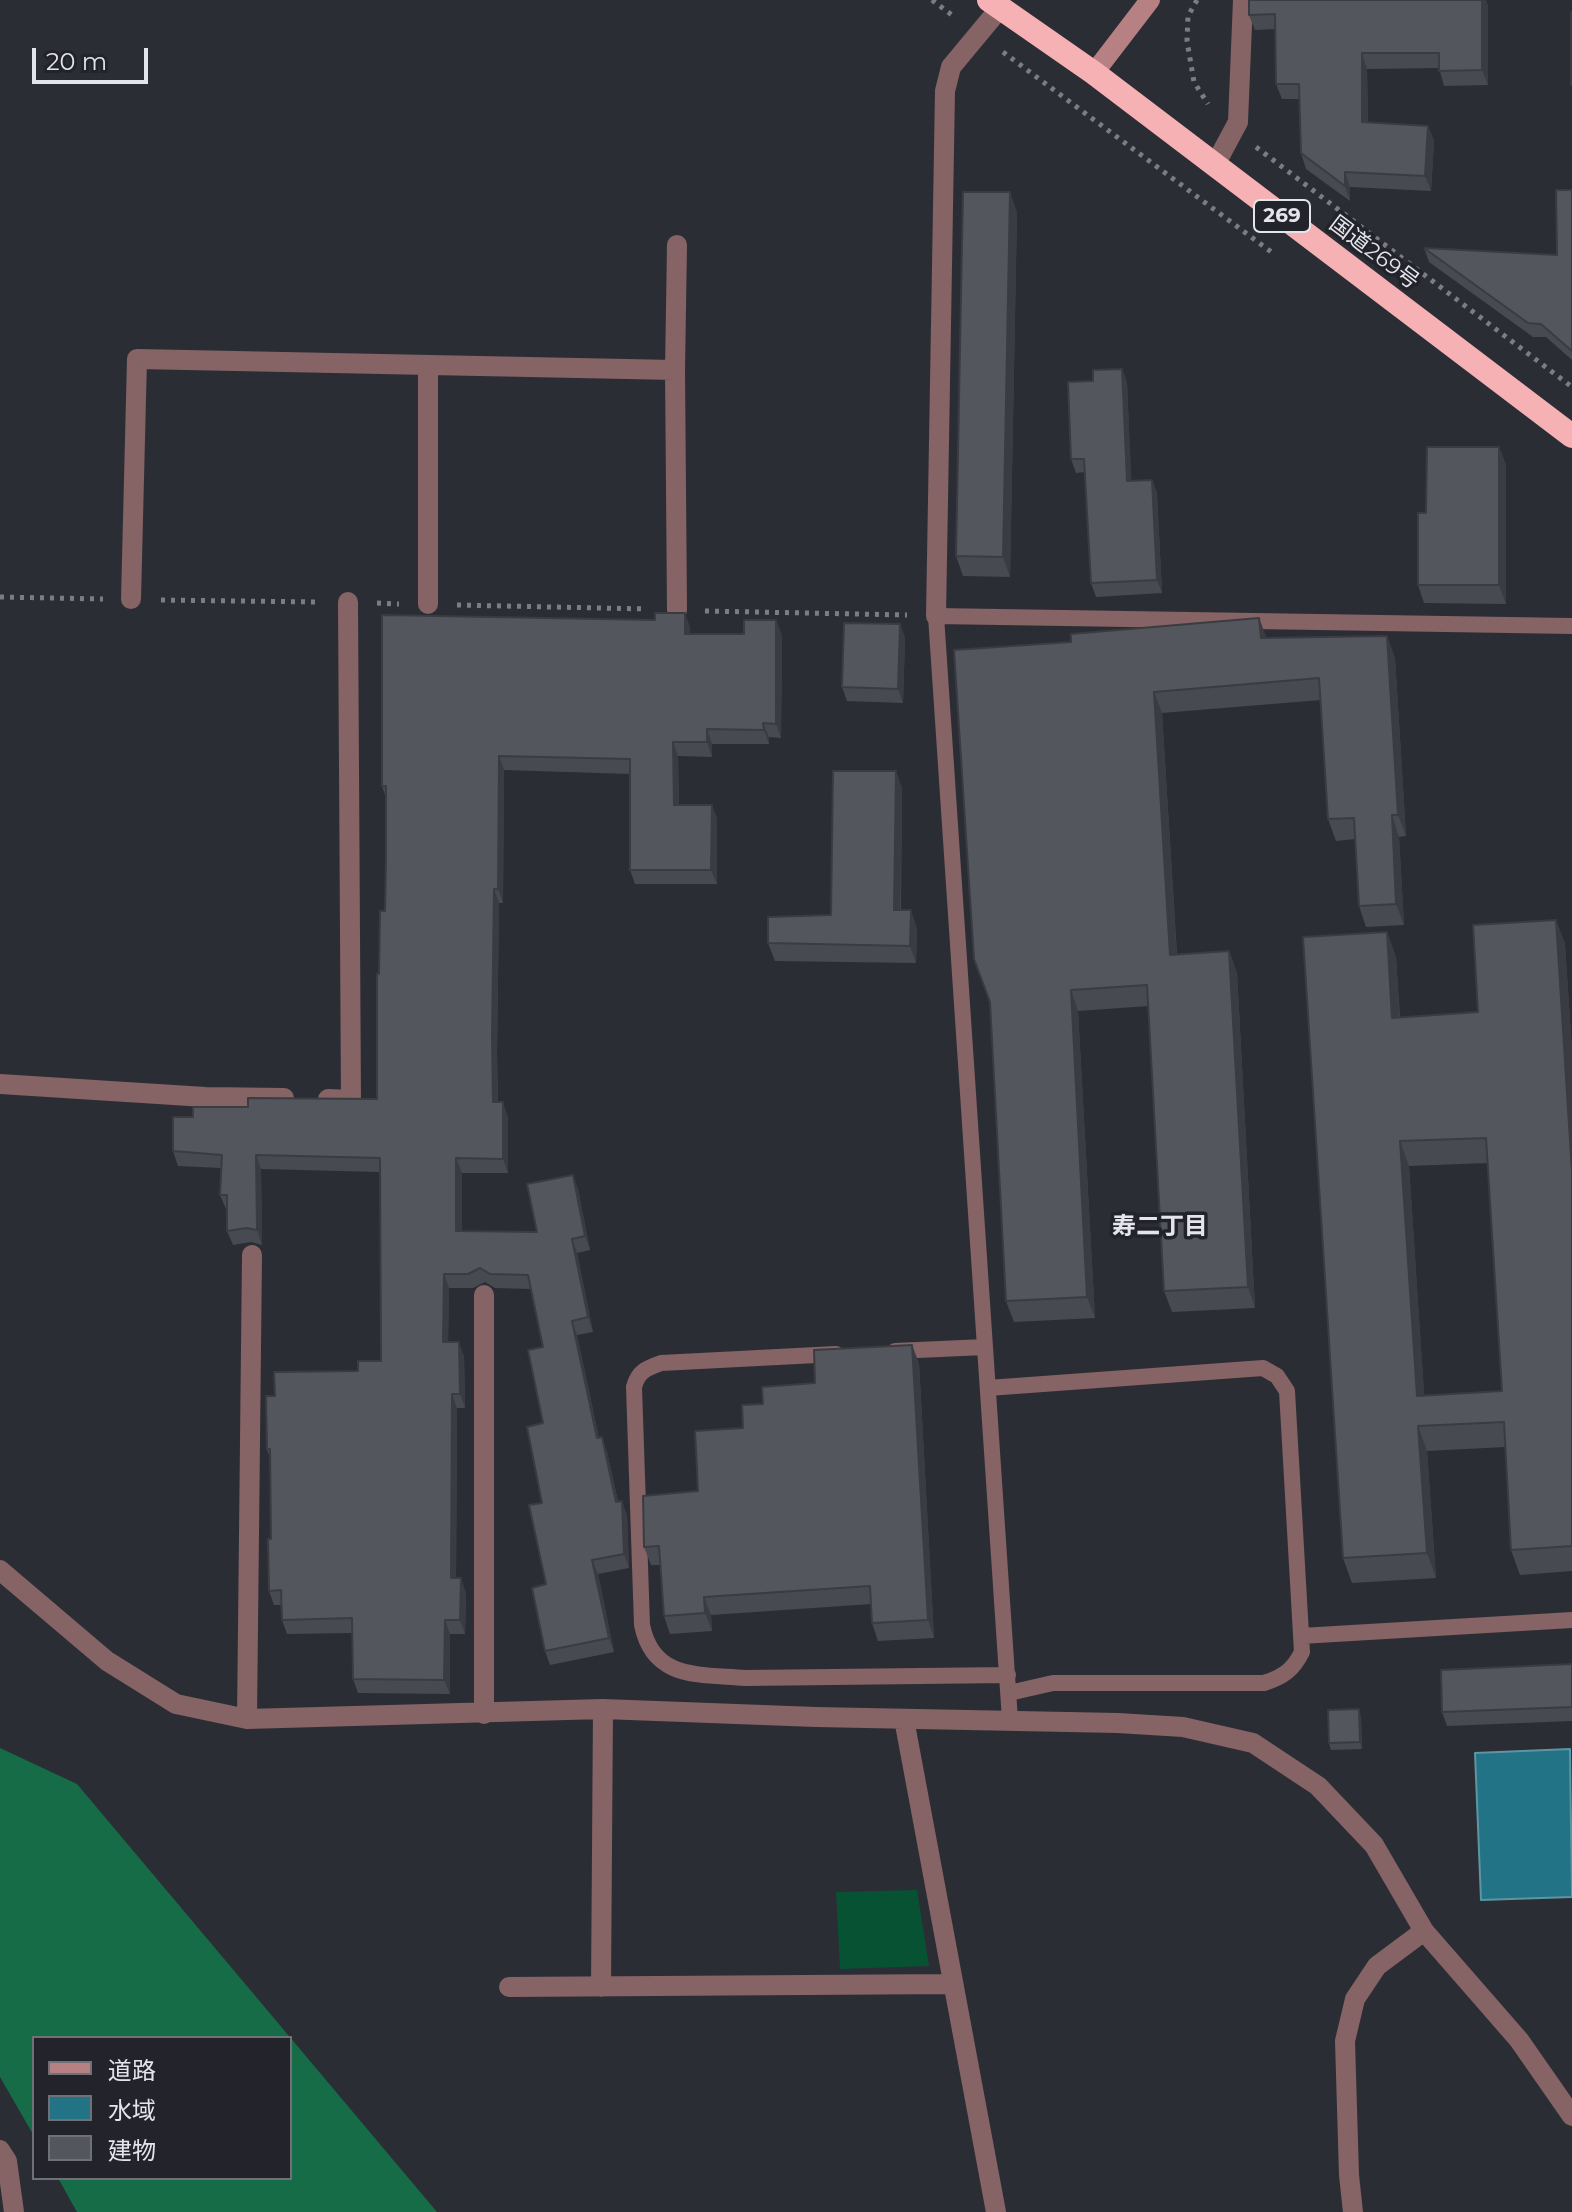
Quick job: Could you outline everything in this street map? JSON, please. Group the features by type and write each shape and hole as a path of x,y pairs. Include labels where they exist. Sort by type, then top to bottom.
{"highway":[{"name":"国道269号","path":"995,4 1094,73 1572,436"}],"street":[{"path":"1094,73 1150,0"},
{"path":"1215,165 1238,122 1243,0"},
{"path":"936,616 945,91 951,67 995,4"},
{"path":"677,245 677,610"},
{"path":"131,599 137,359 675,370"},
{"path":"428,365 428,604"},
{"path":"0,1084 205,1097 351,1100 348,602"},
{"path":"247,1719 252,1255"},
{"path":"484,1295 484,1714"},
{"path":"0,1570 107,1661 176,1704 247,1719 603,1709 1183,1727 1253,1743 1318,1786 1374,1845 1424,1931 1519,2040 1572,2116"},
{"path":"601,1987 603,1709"},
{"path":"904,1719 996,2212"},
{"path":"1353,2212 1345,2041 1355,1999 1377,1966 1424,1931"},
{"path":"509,1987 953,1984"},
{"path":"0,2150 7,2161 14,2212"}],"lane":[{"path":"1010,1720 936,616 1572,626"},
{"path":"877,1352 985,1347"},
{"path":"846,1354 661,1363 644,1369 636,1378 641,1609 646,1643 652,1654 665,1665 707,1675 745,1678 1008,1675"},
{"path":"988,1388 1263,1368 1277,1376 1287,1391 1302,1652 1294,1666 1280,1678 1264,1683 1053,1683 1009,1693"},
{"path":"1301,1636 1572,1620"}],"path":[{"path":"1197,0 1188,16 1187,41 1194,82 1209,106"},
{"path":"1252,144 1572,387"},
{"path":"0,597 936,616"}],"green space":[{"path":"0,1748 77,1784 289,2036 32,2036 32,2133 0,2077"},
{"path":"917,1890 929,1966 840,1969 836,1892"},
{"path":"292,2040 437,2212 77,2212 59,2180 292,2180"}],"water":[{"path":"1570,1749 1572,1897 1481,1900 1475,1753"}],"building":[{"path":"1249,0 1482,0 1482,70 1439,71 1439,53 1362,53 1362,122 1428,126 1425,176 1345,172 1345,186 1301,153 1299,84 1276,84 1275,14 1249,15"},
{"path":"1572,12 1572,85 1571,85"},
{"path":"1556,190 1572,190 1572,351 1541,324 1528,323 1424,248 1557,255"},
{"path":"963,192 1010,192 1003,557 956,556"},
{"path":"1122,369 1127,481 1152,480 1157,580 1091,583 1084,459 1071,459 1068,382 1093,381 1093,370"},
{"path":"1427,447 1499,447 1499,585 1418,585 1418,513 1426,513"},
{"path":"655,613 685,613 685,634 744,634 744,620 776,620 776,724 763,723 764,730 707,729 707,742 673,742 674,805 712,805 711,870 630,870 630,759 499,756 492,1038 493,1102 503,1102 503,1159 456,1158 456,1231 537,1232 527,1184 573,1175 585,1236 572,1239 588,1317 572,1321 597,1438 602,1437 616,1502 622,1501 624,1554 592,1560 609,1638 545,1651 532,1588 546,1584 529,1505 542,1503 527,1427 543,1423 528,1350 543,1347 528,1275 490,1274 480,1268 468,1274 444,1274 443,1342 459,1342 460,1394 452,1394 451,1578 461,1578 460,1620 445,1620 444,1680 353,1679 352,1618 282,1620 281,1590 269,1591 270,1449 267,1449 266,1396 275,1396 274,1372 358,1371 358,1361 381,1361 380,1158 256,1155 257,1230 227,1231 227,1195 220,1195 222,1155 173,1151 173,1117 193,1117 193,1107 248,1107 248,1098 377,1099 377,974 380,911 385,911 386,860 386,786 382,786 382,615 655,620"},
{"path":"1259,618 1261,638 1387,636 1398,815 1392,815 1396,904 1359,906 1354,818 1328,819 1319,678 1154,692 1170,955 1229,951 1248,1287 1164,1291 1147,985 1071,990 1087,1297 1006,1301 990,1002 974,959 954,650 1071,642 1071,634"},
{"path":"844,623 900,624 898,689 842,687"},
{"path":"833,771 896,771 894,910 911,910 910,946 768,943 768,917 831,915"},
{"path":"1556,920 1572,1172 1572,1546 1511,1550 1504,1422 1418,1426 1427,1553 1343,1558 1303,937 1387,932 1392,1018 1478,1012 1473,925","holes":["1486,1138 1502,1391 1417,1396 1400,1141"]},
{"path":"912,1345 928,1620 872,1623 870,1586 704,1597 705,1613 664,1616 659,1546 644,1547 643,1496 698,1491 695,1431 743,1428 742,1405 763,1404 762,1387 815,1383 814,1350"},
{"path":"1572,1664 1572,1707 1442,1712 1441,1670"},
{"path":"1359,1709 1360,1742 1329,1743 1328,1710"}],"district":[{"name":"寿二丁目","path":"1160,1227"}]}
